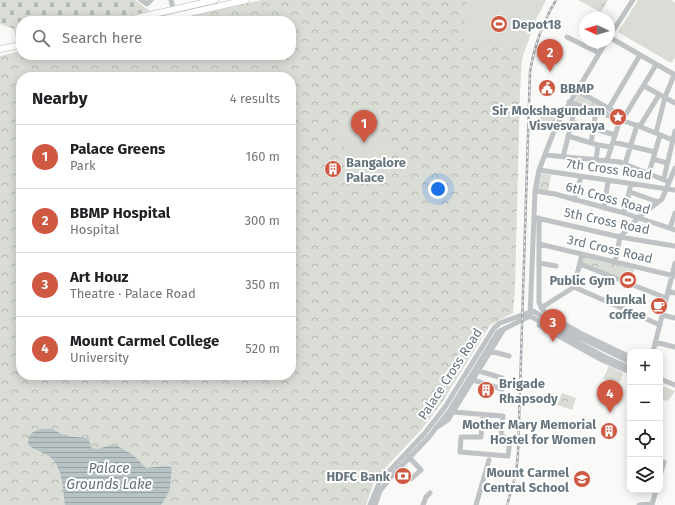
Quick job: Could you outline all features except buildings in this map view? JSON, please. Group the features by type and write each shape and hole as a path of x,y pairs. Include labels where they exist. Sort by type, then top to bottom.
{"main road":[{"path":"145,16 215,0"},
{"path":"177,16 246,0"},
{"path":"0,51 16,46"},
{"path":"0,51 16,49"}],"street":[{"path":"141,0 147,4 151,0"},
{"path":"171,0 177,16"},
{"path":"174,0 175,9"},
{"path":"615,27 632,0"},
{"path":"567,37 599,53"},
{"path":"615,40 674,75 662,96 639,126 625,164"},
{"path":"602,48 556,126 539,170 535,191 539,244 539,302 541,308 547,314 580,333 627,356"},
{"path":"609,108 640,55"},
{"path":"607,160 622,119 656,65"},
{"path":"644,86 675,103"},
{"path":"576,90 609,108 622,119"},
{"path":"649,173 655,152 662,96"},
{"path":"569,102 622,119 674,140"},
{"path":"563,157 576,105"},
{"path":"591,144 596,111"},
{"path":"572,122 615,135"},
{"path":"616,262 620,237 639,218 662,199 667,188 667,163 674,140 675,131"},
{"path":"568,136 591,144 612,144 655,152"},
{"path":"596,159 598,145"},
{"path":"545,155 607,160 625,164 667,180"},
{"path":"653,159 667,163"},
{"path":"667,180 675,169"},
{"name":"7th Cross Road","path":"539,170 675,190"},
{"path":"574,200 581,177"},
{"path":"604,208 608,181"},
{"path":"624,213 631,184"},
{"name":"6th Cross Road","path":"535,191 555,194 624,213 672,229"},
{"path":"630,192 658,202"},
{"path":"672,229 675,213"},
{"path":"531,314 536,218"},
{"name":"5th Cross Road","path":"536,218 620,237 675,246"},
{"name":"3rd Cross Road","path":"539,244 673,275"},
{"path":"541,308 574,287 582,254"},
{"path":"539,263 556,266"},
{"path":"654,349 675,263"},
{"path":"580,264 666,298"},
{"path":"574,287 660,325"},
{"path":"668,292 675,293"},
{"path":"511,323 531,314"},
{"path":"531,314 627,361"},
{"path":"531,314 605,357 627,367"},
{"path":"662,315 675,318"},
{"name":"Palace Cross Road","path":"371,505 380,481 435,429 450,410 494,337 503,328 511,323"},
{"name":"Palace Cross Road","path":"375,505 384,484 427,435 461,383 494,328 511,323"},
{"path":"539,325 602,360 627,371"},
{"path":"435,429 448,420 504,329"},
{"path":"656,342 675,347"},
{"path":"490,351 509,356"},
{"path":"479,371 502,378"},
{"path":"473,380 502,389"},
{"path":"663,380 675,384"},
{"path":"453,412 503,416 501,434 510,440 508,456 460,452 461,436 481,437 483,415"},
{"path":"399,468 411,479 421,470 409,457"},
{"path":"476,505 489,460"},
{"path":"423,505 426,497 430,493"},
{"path":"640,505 652,504 655,493"}],"green space":[{"path":"0,0 135,0 150,11 129,16 16,16 16,38 14,29 0,24"},
{"path":"262,0 546,0 535,21 522,59 513,313 490,325 441,404 421,430 375,479 366,505 0,505 0,56 16,52 16,60 296,60 296,16 192,16"},
{"name":"Depot18","path":"464,0 546,0 535,21 526,47 493,40 464,46 464,27 467,2"},
{"path":"578,0 608,0 601,12"},
{"path":"638,0 672,0 675,3 675,58 671,63 618,32"},
{"path":"579,93 617,117 574,102"},
{"path":"355,111 397,151 374,175 332,135"},
{"path":"537,114 556,118 550,131 536,124"},
{"path":"296,129 303,132 296,147"},
{"path":"540,173 551,175 548,192 537,190"},
{"path":"583,255 635,267 630,283 581,264"},
{"path":"609,366 623,373 620,382 603,379"},
{"path":"663,386 675,391 668,401 663,400"},
{"path":"562,393 576,398 572,410 557,405"}],"water":[{"name":"Palace Grounds Lake","path":"42,429 52,429 65,436 87,438 89,439 91,448 98,449 111,445 117,446 132,454 146,468 168,466 172,468 168,494 161,505 65,505 63,485 56,464 47,455 28,444 30,435"}],"railway":[{"path":"507,505 516,474 518,453 530,72 540,34 556,0"}],"place":[{"name":"Depot18","path":"499,24"},
{"name":"BBMP Hospital","path":"550,72"},
{"name":"BBMP","path":"547,88"},
{"name":"Sir Mokshagundam Visvesvaraya","path":"618,117"},
{"name":"Palace Greens","path":"364,143"},
{"name":"Bangalore Palace","path":"333,169"},
{"name":"Public Gym","path":"628,280"},
{"name":"hunkal coffee","path":"659,306"},
{"name":"Art Houz","path":"553,342"},
{"name":"Brigade Rhapsody","path":"486,390"},
{"name":"Mount Carmel College","path":"610,413"},
{"name":"Mother Mary Memorial Hostel for Women","path":"609,431"},
{"name":"HDFC Bank","path":"403,476"},
{"name":"Mount Carmel Central School","path":"582,479"}]}
